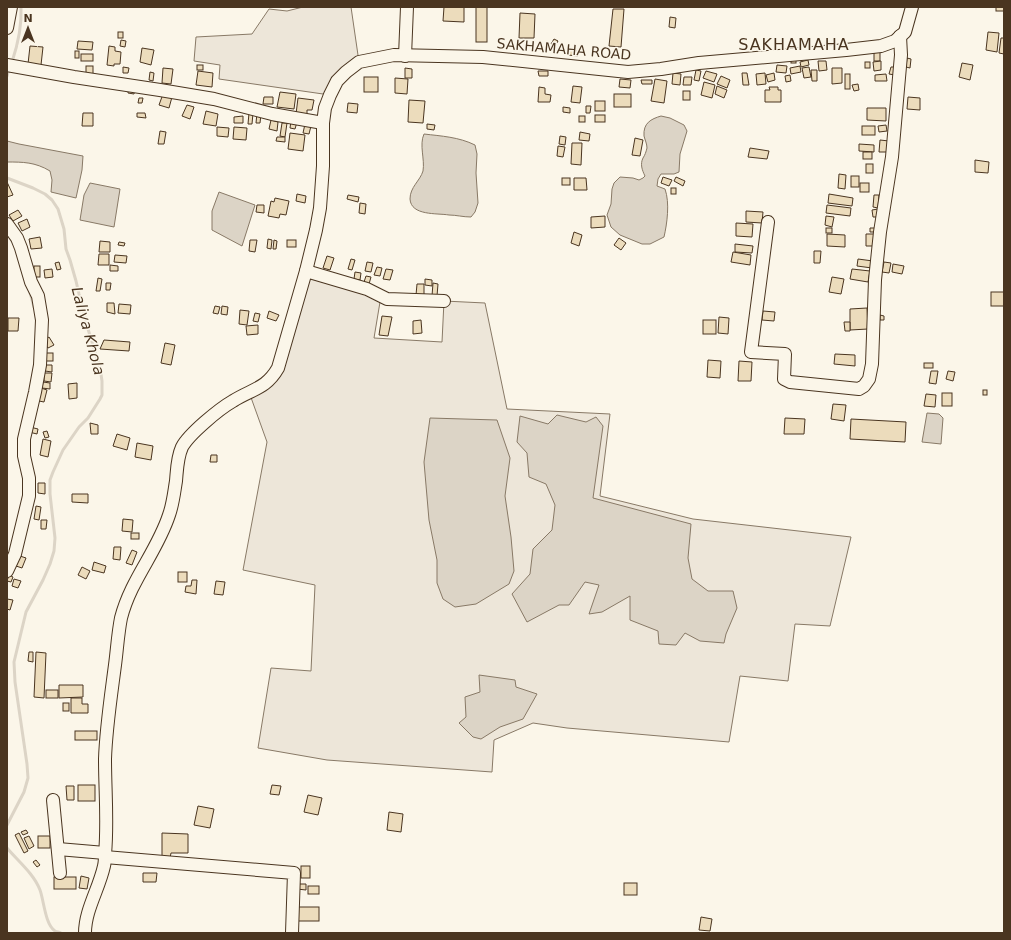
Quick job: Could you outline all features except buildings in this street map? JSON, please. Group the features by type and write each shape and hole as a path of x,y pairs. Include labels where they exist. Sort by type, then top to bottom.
{"street":[{"path":"7,28 11,7"},
{"path":"405,56 407,7"},
{"path":"768,222 751,352 785,354 784,380 790,382 859,389 864,386 869,379 872,364 875,280 880,232 892,157 901,55 900,36 905,32 912,7"},
{"name":"SAKHAMAHA ROAD","path":"85,933 86,918 104,866 106,841 105,758 108,714 121,619 127,599 135,581 158,540 169,515 173,500 178,458 186,441 208,420 233,401 263,386 274,376 278,368 306,271 316,230 320,208 323,166 323,123 325,108 337,81 359,62 394,55 483,57 628,72 699,63 860,49 881,46 895,41 900,36"},
{"path":"10,66 214,99 272,114 323,123"},
{"path":"7,224 17,238 21,248 31,282 38,296 42,320 42,350 39,375 24,439 24,456 29,478 29,496 15,554 7,571"},
{"path":"306,271 367,290 387,299 444,301"},
{"path":"53,800 60,873"},
{"path":"58,849 105,855 294,873 292,933"}],"shaded area":[{"path":"303,7 351,7 359,62 330,95 219,79 220,65 194,61 196,37 252,34 269,9 287,11"},
{"path":"661,116 670,118 684,125 687,131 680,154 679,172 674,174 661,174 658,179 657,186 665,189 667,195 668,207 664,237 650,244 642,244 620,235 611,227 607,215 611,204 614,183 620,177 639,180 645,176 642,169 642,160 647,148 644,136 645,128 648,122"},
{"path":"424,134 443,136 469,142 475,145 477,154 476,173 478,203 475,212 471,217 425,213 415,208 411,204 410,195 423,171 422,143"},
{"path":"7,141 83,156 82,170 76,198 51,192 52,180 50,171 45,168 29,163 7,162"},
{"path":"90,183 120,189 114,227 80,220 84,195"},
{"path":"219,192 255,205 242,246 212,230 212,211"},
{"path":"306,271 381,296 374,338 442,342 444,301 485,303 507,409 610,414 600,496 693,519 851,537 830,626 795,624 788,681 740,676 729,742 567,728 533,723 494,740 492,772 327,760 258,748 271,668 311,671 315,585 243,570 267,442 249,392 268,382"},
{"path":"927,413 939,414 943,418 941,444 922,442"},
{"path":"557,415 586,422 596,417 603,426 593,498 691,524 688,558 692,579 708,591 733,591 737,608 726,634 724,643 700,641 685,633 676,645 659,644 658,631 630,620 630,596 602,612 589,614 599,585 585,582 569,605 559,605 527,622 512,594 530,574 533,549 552,530 555,505 546,484 529,477 527,453 517,442 520,416 548,424"},
{"path":"430,418 497,420 510,458 505,496 514,571 509,584 476,604 455,607 443,599 437,583 437,560 429,520 424,462"},
{"path":"479,675 515,680 516,687 537,694 523,719 500,727 481,739 473,737 459,723 466,717 465,697 480,692"}],"waterway":[{"name":"Laliya Khola","path":"12,62 19,35 21,7"},
{"name":"Laliya Khola","path":"7,76 9,69"},
{"name":"Laliya Khola","path":"7,178 45,194 52,200 58,209 64,229 66,249 100,368 102,381 102,395 100,399 88,418 79,427 63,450 50,480 50,494 55,538 54,551 43,580 26,612 14,662 15,682 28,778 24,792 7,825"},
{"path":"7,234 14,244"},
{"path":"29,289 34,307"},
{"name":"Laliya Khola","path":"7,848 34,879 40,890 49,923 55,931 61,933"}],"district":[{"name":"SAKHAMAHA","path":"794,44"}]}
